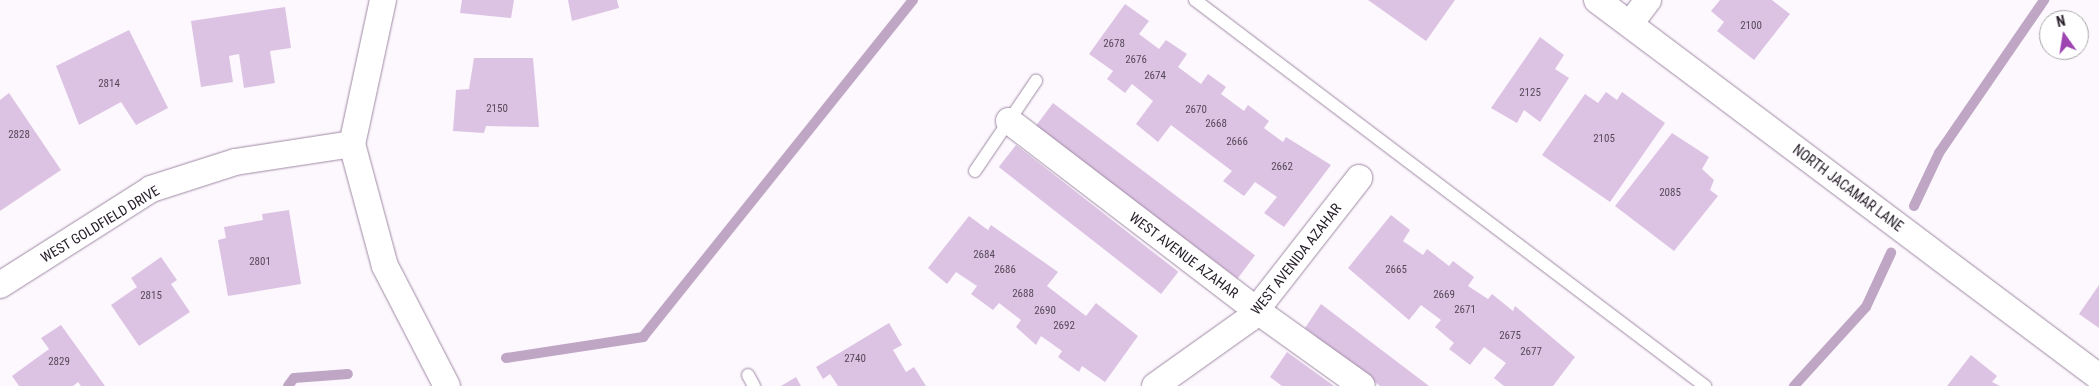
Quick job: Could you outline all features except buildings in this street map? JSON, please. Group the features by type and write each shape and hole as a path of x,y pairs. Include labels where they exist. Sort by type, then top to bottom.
{"street":[{"path":"383,0 352,144 385,266 447,386"},
{"name":"NORTH JACAMAR LANE","path":"1597,0 2099,377"},
{"path":"1630,24 1648,0"},
{"name":"WEST AVENUE AZAHAR","path":"1009,121 1256,310 1362,386"},
{"name":"WEST GOLDFIELD DRIVE","path":"0,285 151,189 234,162 352,144"},
{"name":"WEST AVENIDA AZAHAR","path":"1155,386 1249,319 1359,178"}],"lane":[{"path":"1195,0 1705,386"},
{"path":"975,170 1036,81"}],"waterway":[{"path":"506,358 643,337 913,0"},
{"path":"1914,206 1939,153 2044,0"},
{"path":"1794,386 1866,307 1891,253"},
{"path":"288,386 294,378 348,374"}]}
